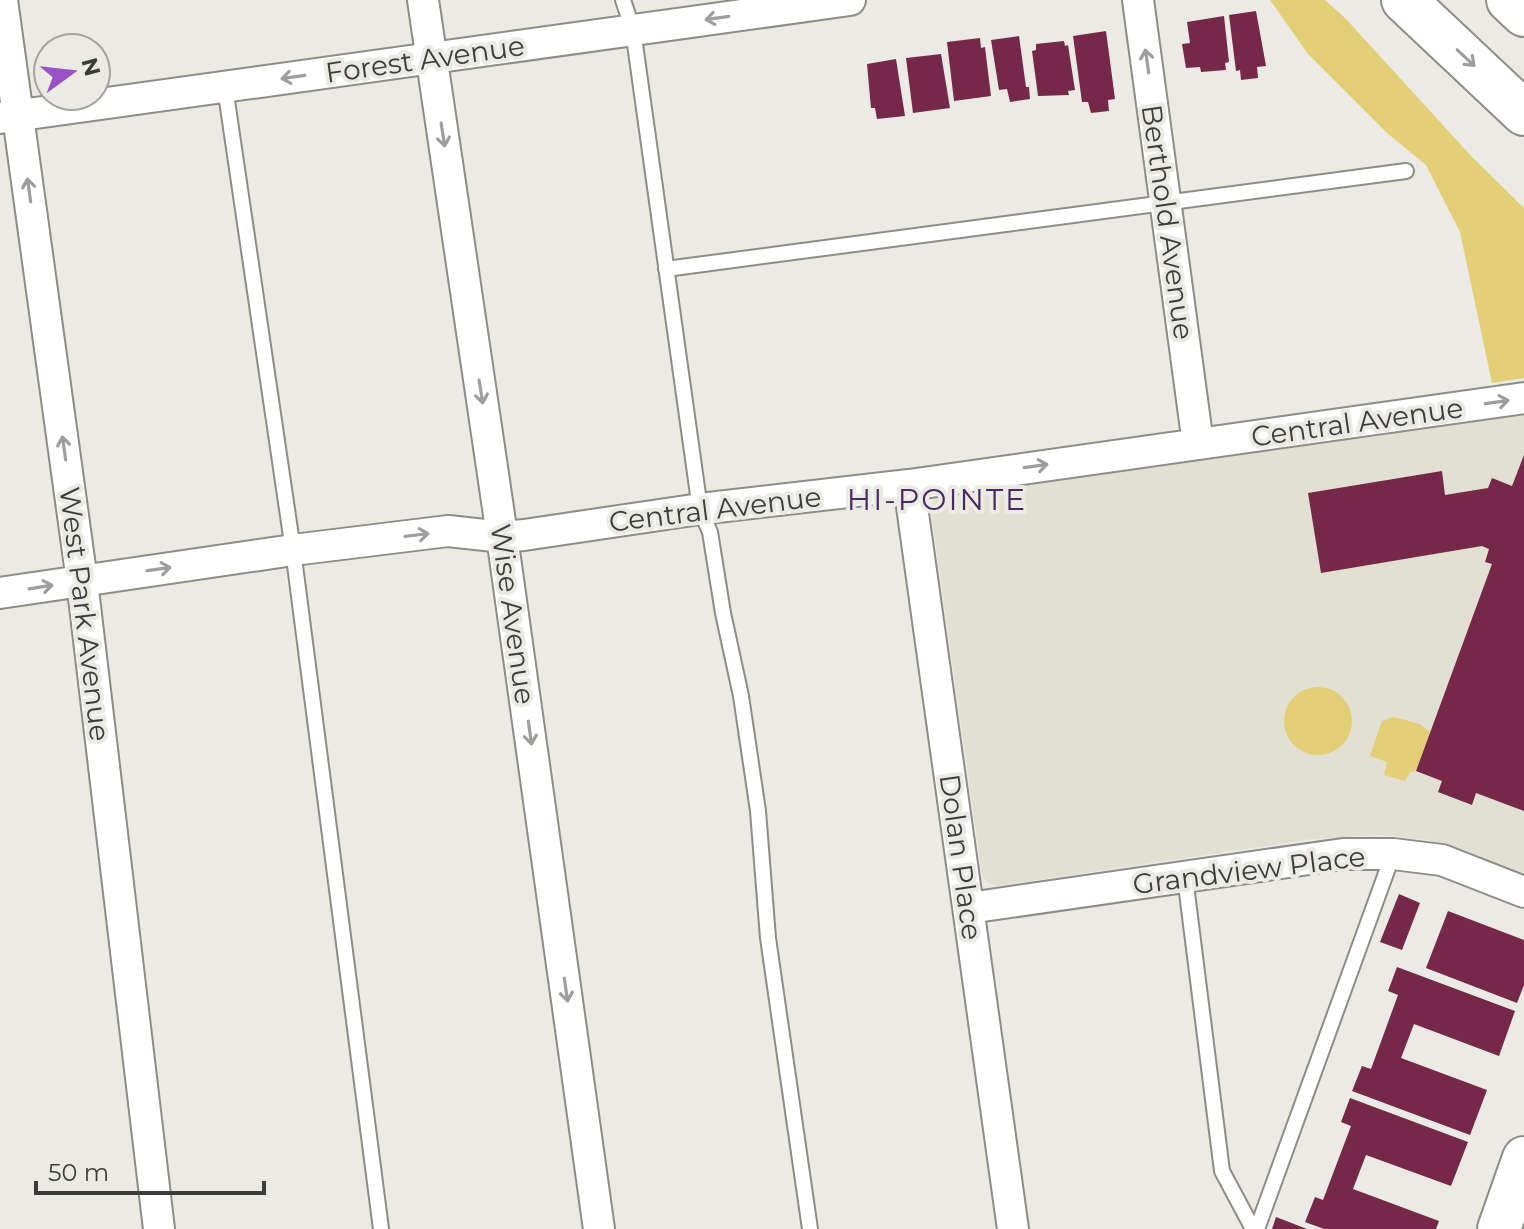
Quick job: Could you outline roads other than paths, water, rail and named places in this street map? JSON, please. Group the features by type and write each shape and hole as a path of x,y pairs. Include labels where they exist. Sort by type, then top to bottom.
{"highway":[{"path":"1509,0 1524,14"},
{"path":"1405,1 1524,113"}],"street":[{"name":"West Park Avenue","path":"2,0 9,117 82,581 159,1229"},
{"name":"Wise Avenue","path":"423,0 503,537 599,1229"},
{"name":"Forest Avenue","path":"9,117 850,0"},
{"name":"Berthold Avenue","path":"1138,0 1198,444"},
{"name":"Central Avenue","path":"0,593 293,550 448,531 503,537 700,509 909,485 1524,398"},
{"name":"Dolan Place","path":"909,485 1013,1229"},
{"name":"Grandview Place","path":"969,908 1343,854 1393,854 1442,860 1524,892"},
{"path":"1499,1229 1524,1158"}],"lane":[{"path":"623,0 633,30 700,509 710,532 741,696 758,811 768,938 810,1229"},
{"path":"225,87 293,550 381,1229"},
{"path":"666,269 1406,171"},
{"path":"1255,1229 1393,854"},
{"path":"1185,877 1222,1171 1255,1229"}],"district":[{"name":"HI-POINTE","path":"937,499"}]}
